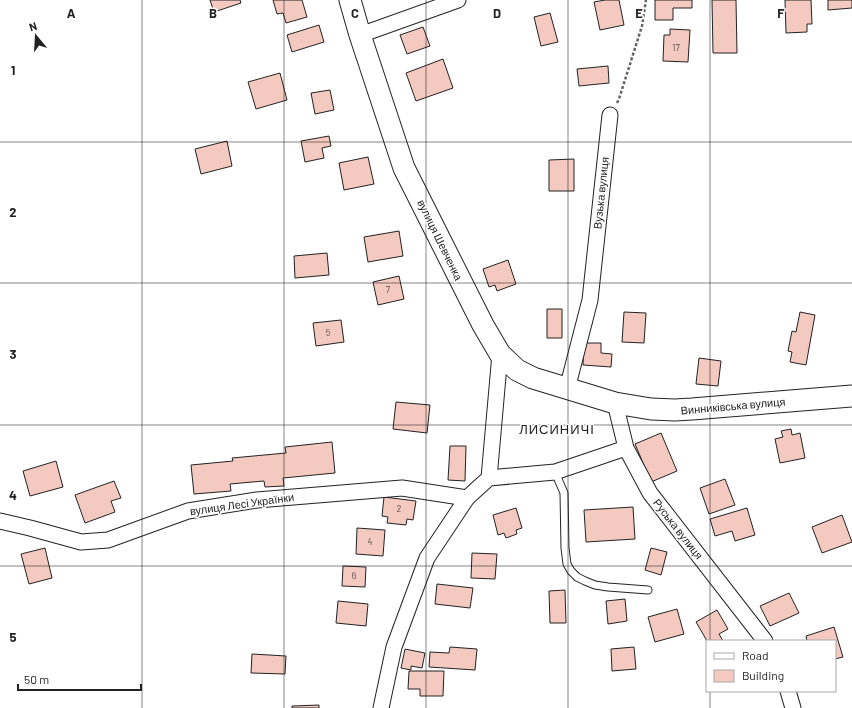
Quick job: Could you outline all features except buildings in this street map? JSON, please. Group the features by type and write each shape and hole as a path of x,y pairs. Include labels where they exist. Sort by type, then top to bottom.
{"main road":[{"name":"вулиця Шевченка","path":"350,0 404,168 482,325 500,354 517,370 533,378 615,403"},
{"name":"Винниківська вулиця","path":"615,403 651,409 675,410 852,396"}],"street":[{"path":"360,35 458,0"},
{"name":"Вузька вулиця","path":"567,389 590,300 610,115"},
{"path":"489,478 500,354"},
{"name":"Руська вулиця","path":"615,403 626,448 650,493 764,640"},
{"path":"381,708 394,647 427,558 467,498 489,478 555,472 626,448"},
{"name":"вулиця Лесі Українки","path":"0,521 81,542 108,540 188,511 257,500 402,488 467,498"},
{"path":"788,692 793,708"}],"lane":[{"path":"555,472 564,493 565,548 567,564 571,571 577,577 595,585 608,588 648,590"}],"path":[{"path":"610,115 619,99 642,26 646,0"}],"district":[{"name":"ЛИСИНИЧІ","path":"557,429"}]}
